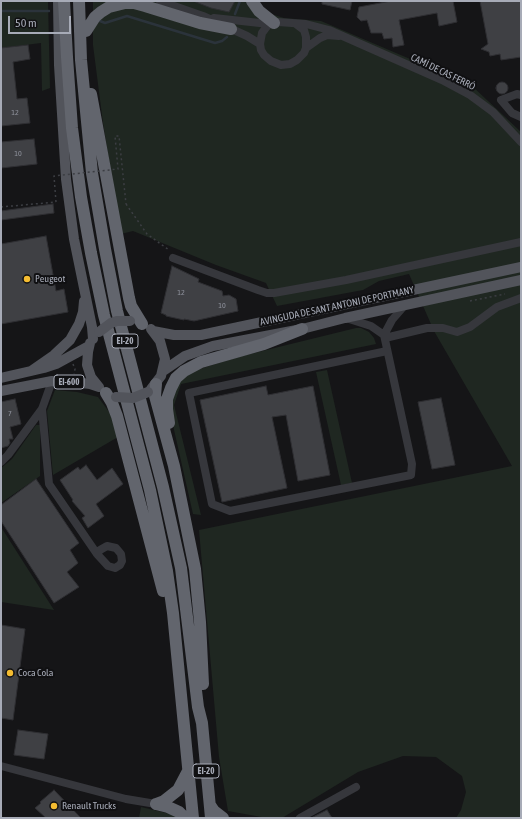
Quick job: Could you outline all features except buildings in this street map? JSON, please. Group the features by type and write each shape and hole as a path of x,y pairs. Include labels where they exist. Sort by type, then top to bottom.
{"highway":[{"name":"EI-20","path":"64,1 72,128 81,197 104,315 160,532 173,613 193,818"},
{"name":"EI-20","path":"79,1 81,60 86,126 92,173 117,311 152,443 181,568 198,707 202,723 211,818"},
{"path":"85,1 91,95 129,298 142,324"},
{"path":"252,1 272,24"},
{"path":"86,31 95,17 101,12 109,7 125,3 140,4 200,23 231,29"},
{"path":"195,569 196,559 189,511 167,409 167,399 170,388 176,378 192,365 264,344 302,329"},
{"path":"152,388 174,466 195,569 200,622 204,706 202,723"},
{"path":"107,393 117,416 163,592 173,613"},
{"path":"156,804 164,801 178,790 188,771"},
{"path":"156,804 179,812 185,818"},
{"path":"210,805 214,811 223,818"}],"main road":[{"path":"58,1 59,65 66,179 74,239 94,339"},
{"name":"AVINGUDA DE SANT ANTONI DE PORTMANY","path":"153,331 174,335 201,335 521,267"},
{"name":"AVINGUDA DE SANT ANTONI DE PORTMANY","path":"163,371 185,356 213,346 302,329 345,318 521,280"},
{"path":"31,371 54,355 70,340 79,324 85,294"},
{"name":"EI-600","path":"1,378 56,364 94,339 111,323 117,321 130,321 142,324 153,331 163,347 165,359 163,371 152,388 132,398 107,393 90,384 74,382 52,381 1,391"},
{"name":"EI-600","path":"94,339 88,352 87,365 91,377 107,393"}],"street":[{"path":"160,1 203,16 247,36 260,44"},
{"path":"203,16 272,24 282,22 296,24 301,27 305,34 306,48 301,57 290,64 281,65 276,64 267,58 261,50 260,44 262,33 272,24"},
{"name":"CAMÍ DE CAS FERRÓ","path":"296,24 306,24 329,30 442,80 470,95 493,112 521,142"},
{"name":"CAMÍ DE CAS FERRÓ","path":"306,48 320,38 328,35 345,37"},
{"path":"521,95 517,94 501,100 512,112 521,117"},
{"path":"173,258 258,290 267,293 274,293 346,280 521,242"},
{"path":"384,337 428,328 443,328 457,332 470,327 497,307 521,298"},
{"path":"387,351 189,393 212,504 230,511 411,475 412,464 384,337 392,320 405,305"},
{"path":"345,318 371,326 384,337"},
{"path":"1,462 8,455 42,409 52,381"},
{"path":"42,409 49,484 97,554"},
{"path":"1,766 126,800 156,804"},
{"path":"300,818 356,787"}],"path":[{"path":"1,207 56,202 54,176 118,169 115,136 119,136 126,204 147,234 170,251 173,258"},
{"path":"470,301 506,294"}],"shaded area":[{"path":"1,1 48,1 50,88 42,91 41,43 1,48"},
{"path":"93,1 257,1 268,13 284,18 321,21 471,85 521,132 521,818 456,818 461,810 466,792 462,776 436,757 403,756 358,772 282,818 267,818 228,811 219,757 199,530 512,466 434,331 409,274 379,281 363,290 277,306 266,283 216,265 133,231 121,234 103,123 93,45"},
{"path":"361,328 369,332 374,338 376,344 181,384 174,405 201,515 193,514 170,412 173,390 186,373 242,356"},
{"path":"327,370 352,483 341,485 316,372"},
{"path":"55,390 77,392 98,397 113,417 118,437 53,475 47,411"},
{"path":"36,425 40,425 40,476 1,503 1,468 12,459"},
{"path":"1,527 54,610 1,602"},
{"path":"141,807 175,815 177,818 139,818"}],"waterway":[{"path":"235,14 240,1"},
{"path":"1,11 49,11"},
{"path":"100,21 105,23 127,16 215,43 222,41 227,37"}],"place":[{"name":"Peugeot","path":"27,279"},
{"name":"Coca Cola","path":"10,673"},
{"name":"Renault Trucks","path":"54,806"}]}
